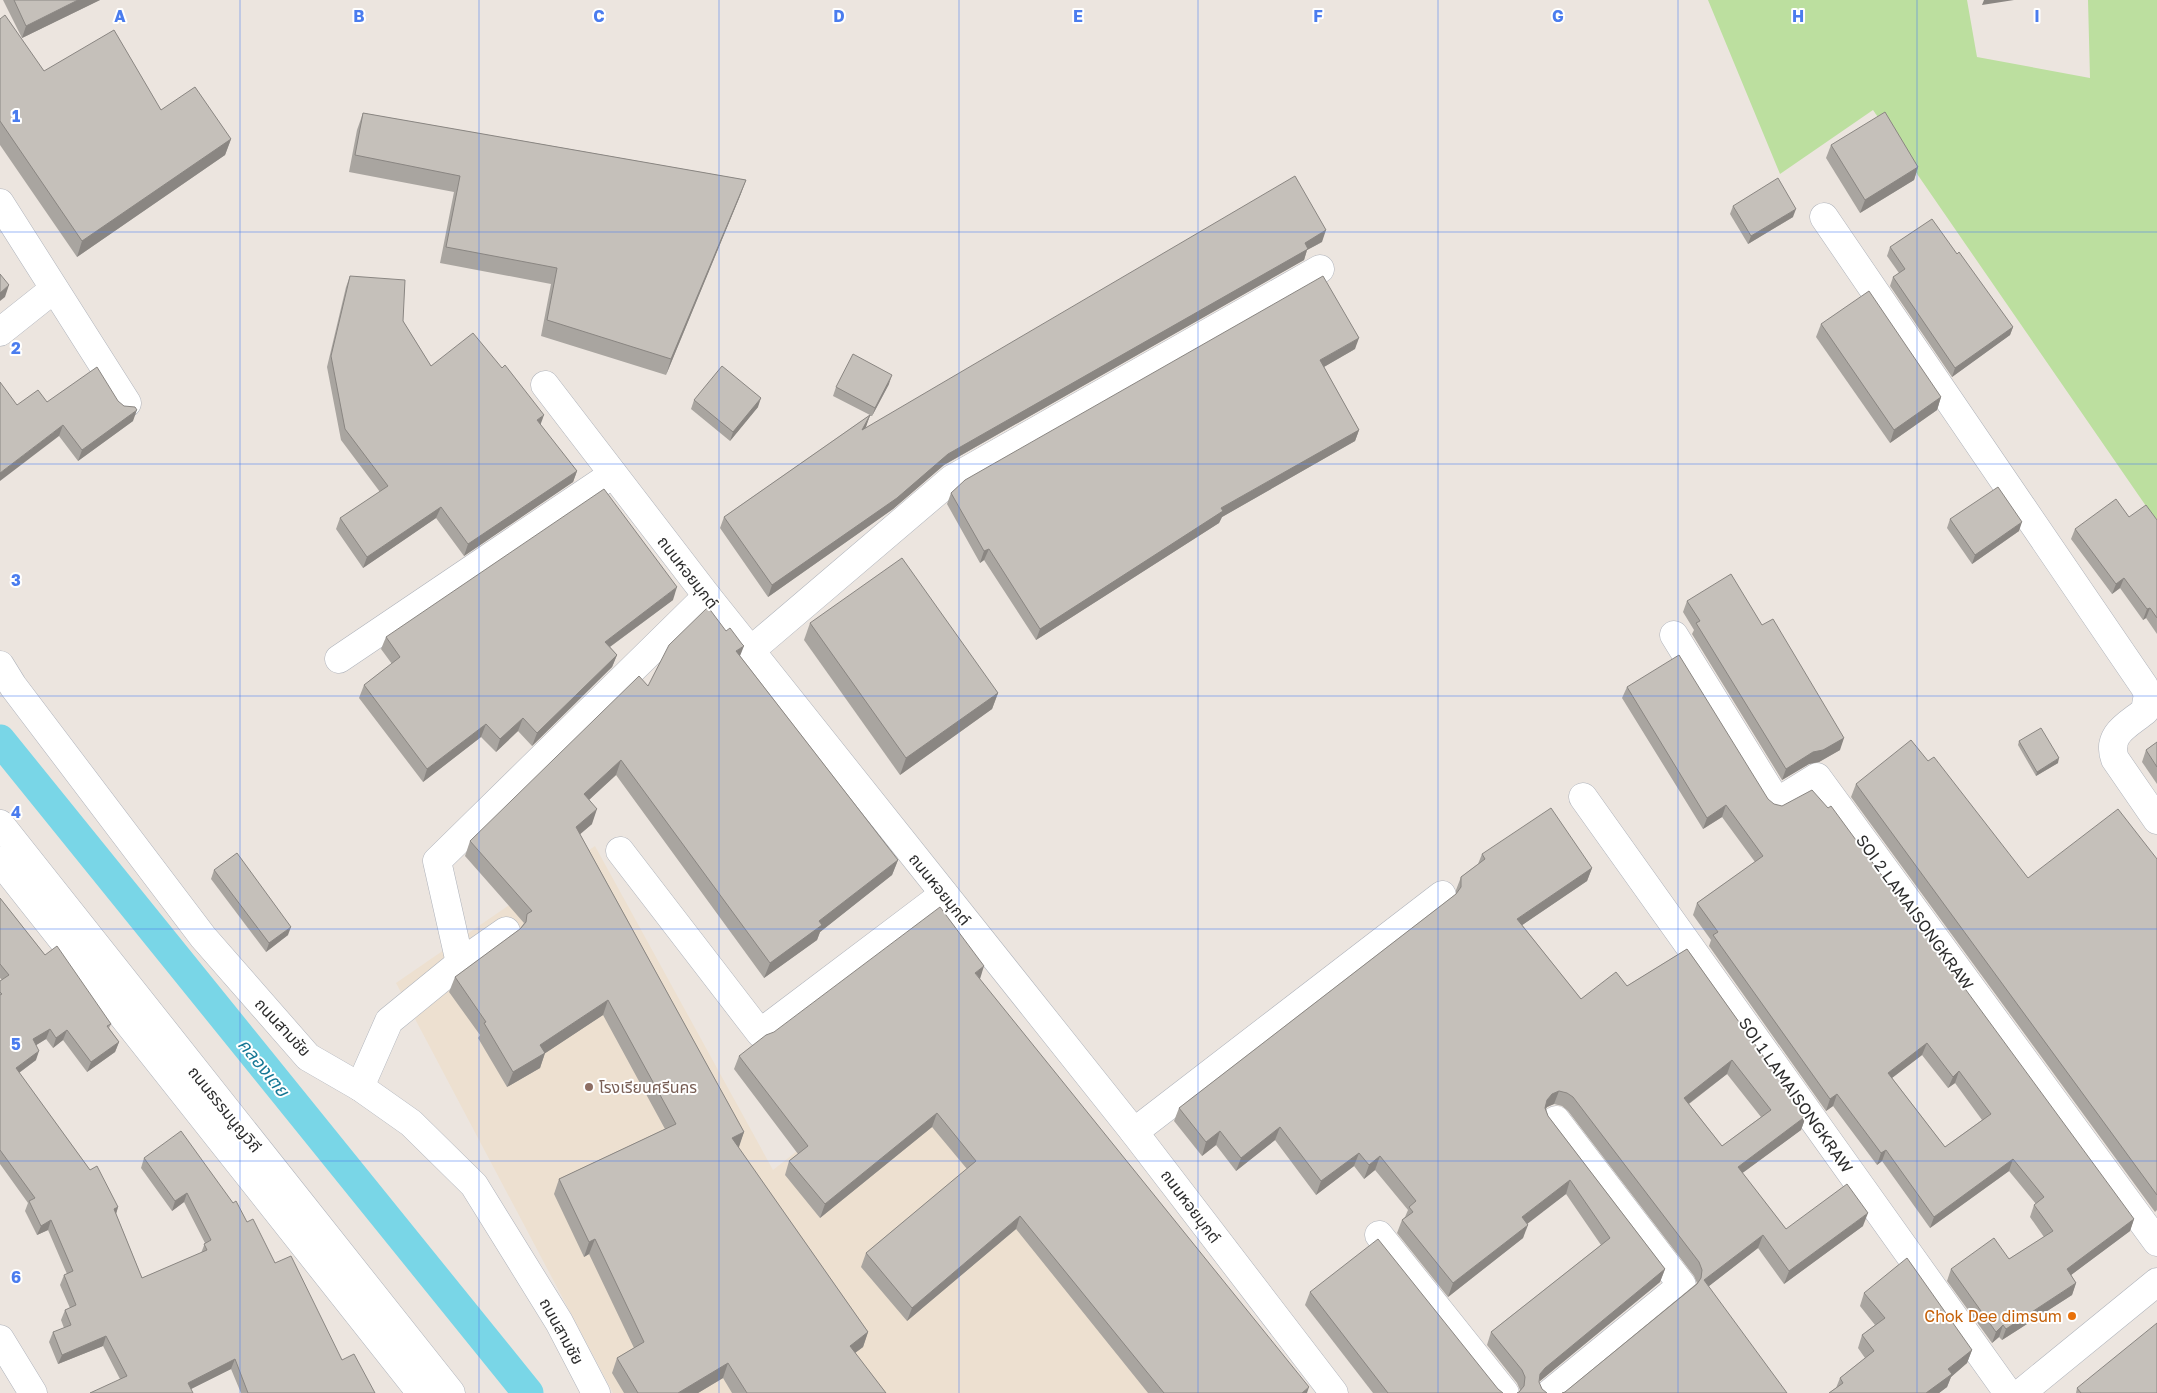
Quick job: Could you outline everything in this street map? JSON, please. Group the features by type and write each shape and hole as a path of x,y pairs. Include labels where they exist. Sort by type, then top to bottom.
{"street":[{"path":"0,203 127,403"},
{"path":"1824,217 2144,686 2148,694 2145,711 2116,735 2112,743 2112,750 2114,759 2157,820"},
{"path":"750,651 952,479 1320,269"},
{"path":"0,332 54,289"},
{"name":"ถนนหอยมุกต์","path":"545,385 750,651 1134,1132 1334,1393"},
{"path":"339,660 613,474"},
{"path":"460,963 437,861 707,596"},
{"name":"SOI 2 LAMAISONGKRAW","path":"1674,635 1777,802 1817,777 2157,1242"},
{"name":"ถนนสามชัย","path":"0,665 19,694 203,937 308,1057 360,1087 411,1123 474,1185 559,1322 596,1393"},
{"name":"SOI 1 LAMAISONGKRAW","path":"1583,797 2008,1393"},
{"name":"ถนนธรรมนูญวิถี","path":"0,824 451,1393"},
{"path":"620,851 760,1033 944,894"},
{"name":"ถนนธรรมนูญวิถี","path":"0,861 421,1393"},
{"path":"1134,1132 1442,895"},
{"path":"360,1087 390,1021 460,963 506,931"},
{"path":"1550,1393 1682,1285 1556,1120"},
{"path":"1379,1235 1505,1393"},
{"path":"2021,1393 2157,1282"},
{"path":"0,1339 33,1393"}],"shaded area":[{"name":"โรงเรียนศรีนคร","path":"595,846 773,1170 985,1003 995,998 1301,1393 613,1393 396,983"}],"green space":[{"path":"1708,0 1967,0 1977,57 2090,78 2088,0 2157,0 2157,522 1873,110 1780,174"}],"building":[{"path":"14,0 78,0 26,26"},
{"path":"5,15 44,71 114,30 161,110 195,87 231,139 82,241 0,121 0,19"},
{"path":"1885,112 1918,167 1865,200 1831,145"},
{"path":"363,113 746,180 671,359 547,320 557,268 446,247 460,176 355,155"},
{"path":"1295,176 1326,230 1305,243 1308,249 948,454 897,498 772,585 724,517 870,415 862,430"},
{"path":"1778,178 1796,209 1751,236 1733,206"},
{"path":"1932,219 1957,254 1959,252 2013,327 1955,368 1893,277 1905,269 1890,247"},
{"path":"0,274 9,285 0,293"},
{"path":"350,276 405,280 403,321 431,366 473,333 502,368 505,365 544,415 537,420 577,471 468,544 441,507 367,557 340,518 388,486 345,429 331,356"},
{"path":"1323,276 1359,338 1320,360 1359,430 1221,508 1223,511 1040,629 989,549 984,551 951,493 965,480"},
{"path":"1869,291 1941,397 1894,430 1821,324"},
{"path":"853,354 892,375 875,408 836,387"},
{"path":"722,366 761,398 733,432 694,400"},
{"path":"97,367 118,401 124,406 135,407 137,410 82,450 63,425 0,473 0,382 17,405 38,390 47,402"},
{"path":"1998,487 2022,522 1975,555 1950,519"},
{"path":"604,489 677,587 605,642 617,655 537,733 523,718 500,739 486,724 427,769 364,685 400,657 386,637"},
{"path":"2116,499 2129,517 2146,505 2157,520 2157,618 2150,608 2147,609 2124,578 2116,584 2075,529"},
{"path":"902,558 998,693 906,758 810,623"},
{"path":"1731,574 1762,625 1773,619 1844,738 1823,750 1813,752 1786,769 1696,623 1700,621 1687,601"},
{"path":"708,607 726,631 730,628 744,646 736,651 898,860 819,921 822,925 770,963 621,760 584,794 597,809 576,827 744,1132 732,1138 868,1332 850,1346 886,1393 747,1393 728,1363 678,1393 638,1393 617,1358 644,1342 595,1239 589,1242 559,1179 676,1124 608,1000 540,1045 545,1053 513,1072 484,1023 486,1022 455,977 520,929 526,922 527,914 532,911 470,841 639,676 648,686 669,645"},
{"path":"1679,655 1768,799 1774,804 1782,806 1812,790 1828,808 1831,806 2134,1219 2067,1269 2076,1283 2006,1329 2003,1325 1996,1332 1951,1269 1994,1238 2009,1259 2053,1231 2034,1205 2044,1197 2013,1159 1934,1217 1886,1150 1881,1153 1837,1094 1830,1099 1713,935 1718,932 1697,903 1763,856 1726,805 1707,818 1627,687","holes":["1927,1043 1953,1077 1959,1071 1991,1114 1945,1147 1888,1073"]},
{"path":"2041,728 2059,758 2037,772 2019,741"},
{"path":"1911,740 1928,761 1934,757 2028,878 2118,809 2157,859 2157,1195 1856,784"},
{"path":"2157,742 2157,767 2146,750"},
{"path":"1551,808 1592,868 1517,919 1581,999 1616,972 1627,986 1687,949 1806,1116 1738,1167 1786,1229 1847,1184 1868,1213 1789,1271 1763,1235 1704,1280 1787,1393 1562,1393 1697,1284 1701,1278 1702,1270 1699,1262 1573,1097 1567,1093 1559,1091 1552,1094 1547,1100 1545,1108 1548,1116 1665,1269 1545,1368 1540,1374 1539,1382 1542,1389 1547,1393 1517,1393 1524,1386 1525,1377 1522,1370 1491,1332 1610,1238 1570,1180 1522,1217 1528,1225 1453,1283 1402,1220 1413,1212 1409,1207 1416,1201 1380,1156 1369,1165 1359,1153 1321,1181 1280,1127 1241,1158 1220,1131 1206,1142 1179,1108 1456,894 1461,887 1461,877 1485,859 1482,854","holes":["1732,1060 1771,1110 1722,1146 1684,1098"]},
{"path":"237,853 291,927 269,943 214,870"},
{"path":"0,898 45,955 57,946 111,1024 107,1026 119,1042 91,1062 67,1030 56,1038 50,1029 33,1039 39,1051 16,1068 90,1170 97,1166 118,1207 114,1209 142,1278 207,1250 204,1244 211,1240 187,1193 175,1201 144,1158 181,1131 233,1203 236,1201 247,1222 253,1219 275,1263 291,1256 342,1360 354,1354 375,1393 248,1393 235,1359 188,1383 193,1393 90,1393 127,1376 106,1336 62,1355 53,1332 71,1325 65,1310 76,1305 64,1275 73,1271 51,1220 41,1226 29,1201 35,1198 0,1150 0,995 2,994 0,992 0,981 9,975 0,964"},
{"path":"940,907 984,966 975,973 1309,1387 1302,1393 1164,1393 1020,1216 912,1308 866,1253 976,1161 937,1113 825,1204 789,1161 808,1146 739,1056 766,1035 774,1032"},
{"path":"1378,1239 1503,1393 1388,1393 1310,1292"},
{"path":"1907,1258 1972,1350 1948,1369 1952,1374 1926,1393 1829,1393 1843,1383 1840,1378 1874,1351 1862,1335 1885,1318 1864,1293"},
{"path":"2157,1323 2157,1393 2081,1393 2077,1388"}],"waterway":[{"name":"คลองเตย","path":"0,740 528,1393"}],"place":[{"name":"โรงเรียนศรีนคร","path":"589,1087"},
{"name":"Chok Dee dimsum","path":"2072,1316"}]}
